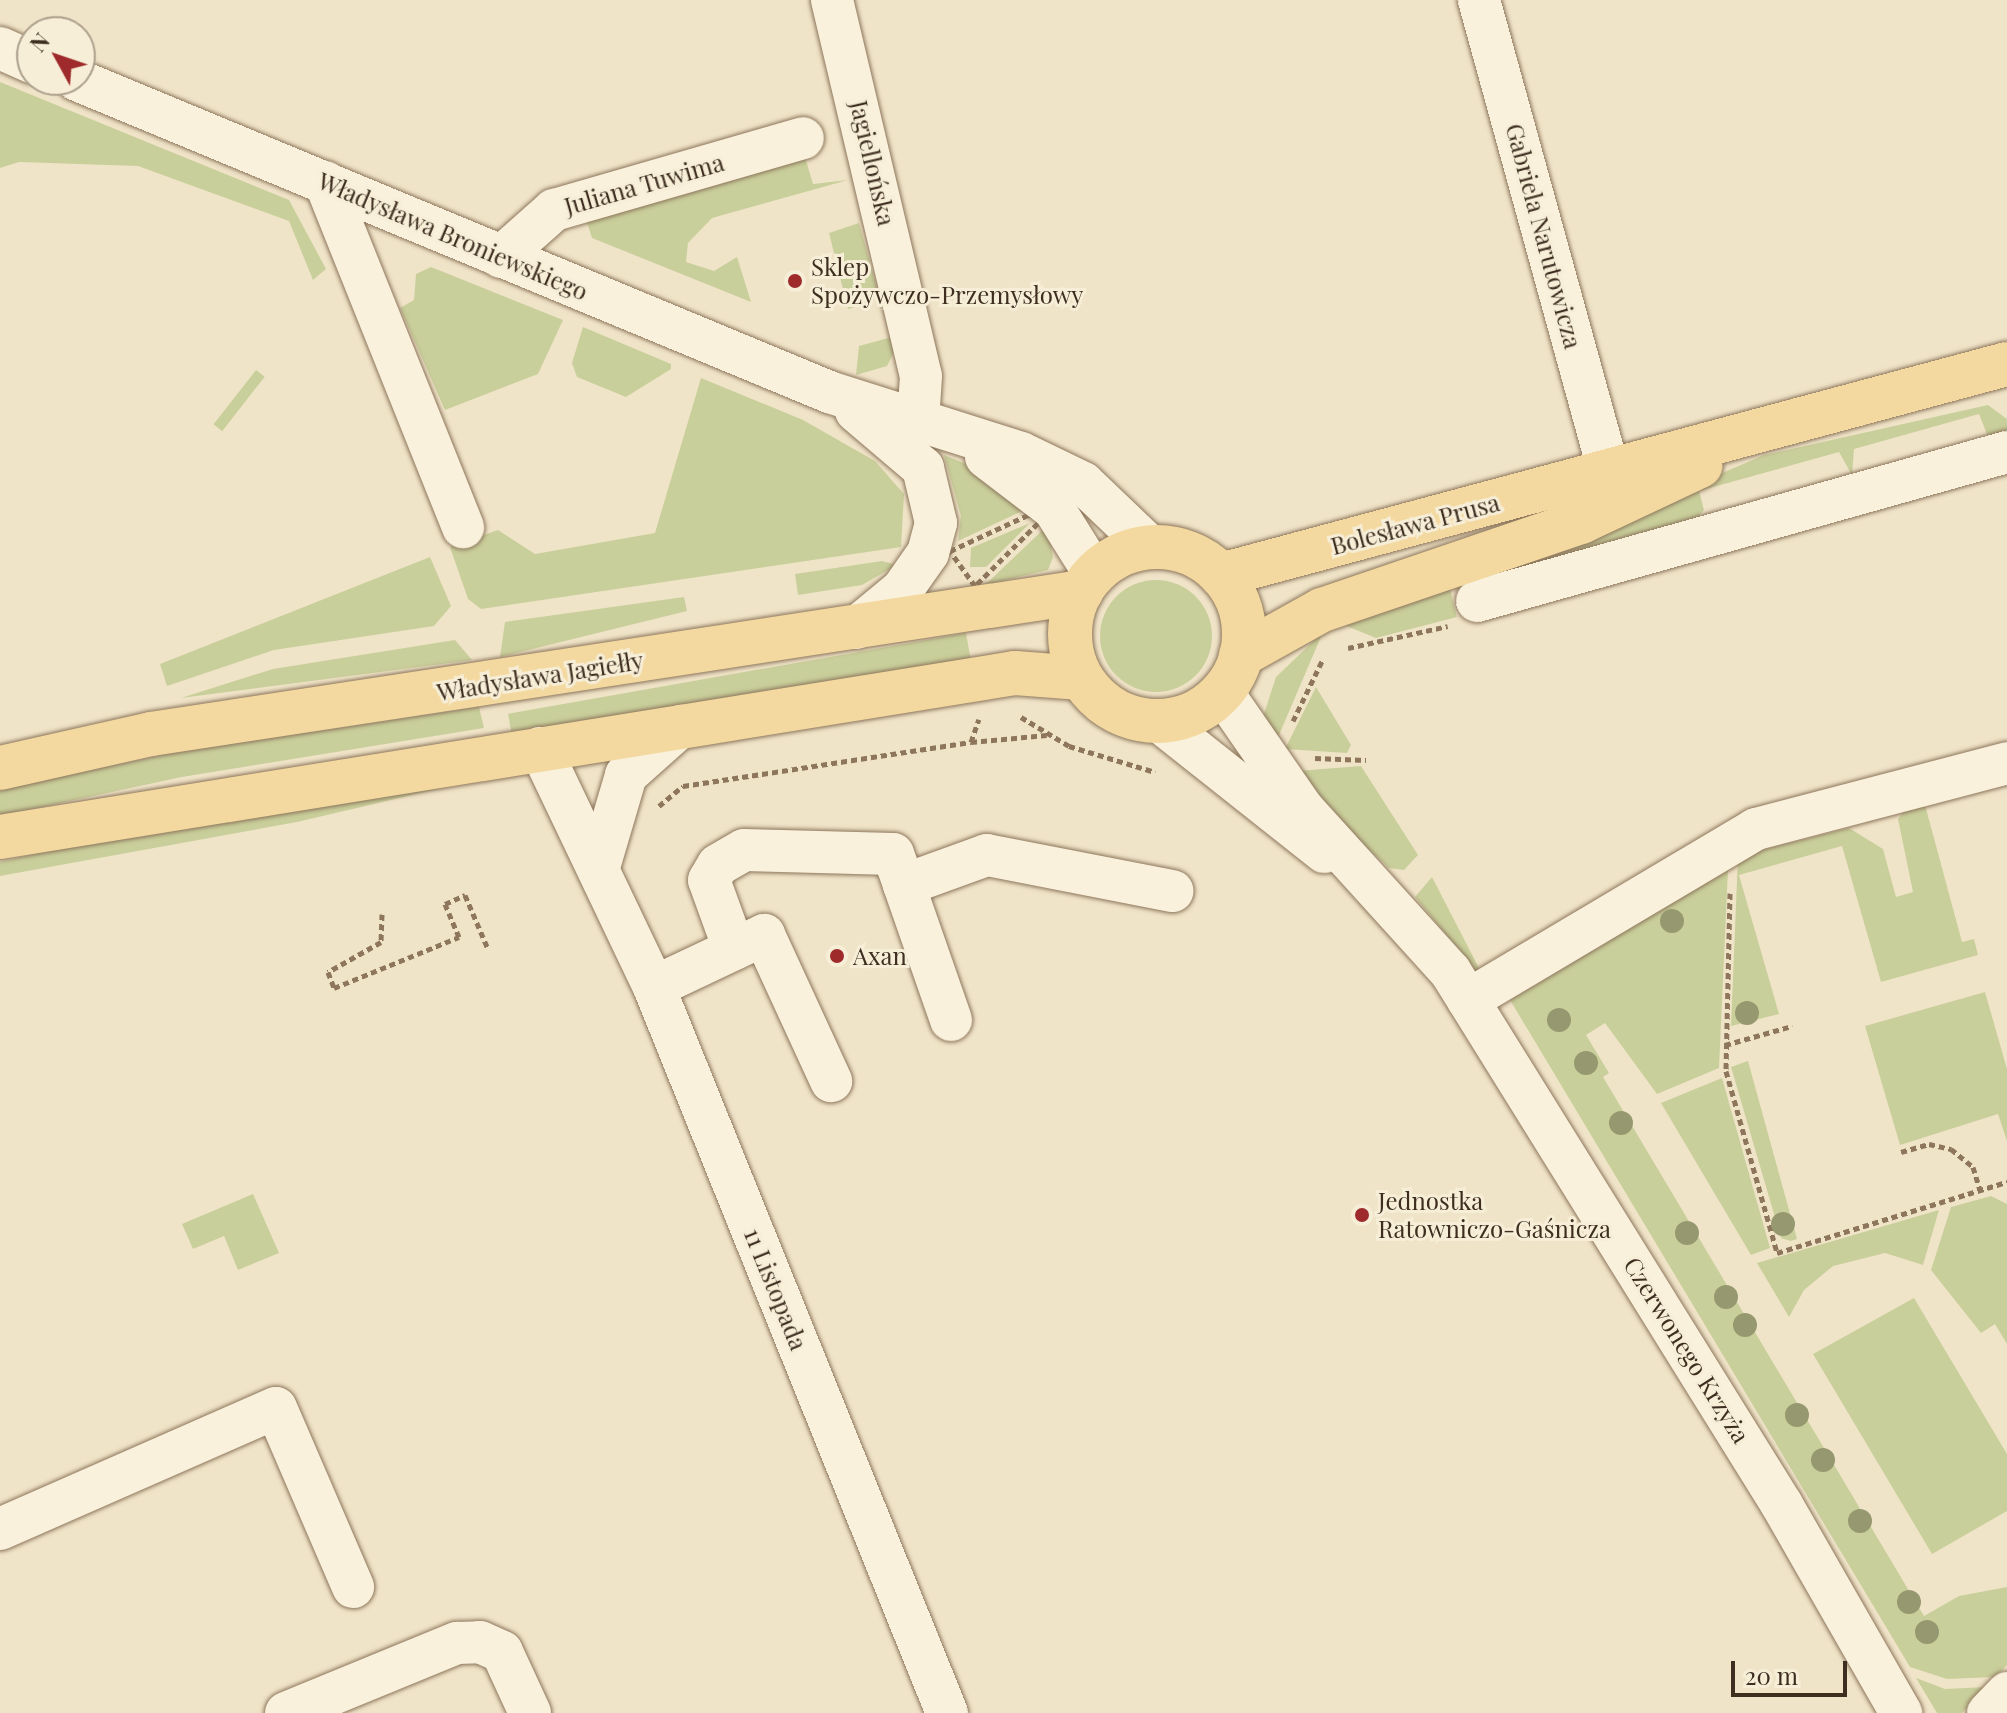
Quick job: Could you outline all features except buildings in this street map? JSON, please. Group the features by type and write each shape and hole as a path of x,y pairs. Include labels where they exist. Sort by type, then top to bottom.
{"main road":[{"name":"Bolesława Prusa","path":"1221,575 2007,364"},
{"name":"Bolesława Prusa","path":"1232,673 1322,610 1581,522 1753,434"},
{"path":"1581,522 1609,471"},
{"path":"1150,547 1189,553 1221,575 1241,612 1232,673 1183,718 1159,721 1114,710 1081,678 1070,635 1088,582 1150,547"},
{"name":"Władysława Jagiełły","path":"0,768 151,734 856,628 1088,582"},
{"path":"0,837 1015,673 1081,678"}],"street":[{"name":"Jagiellońska","path":"832,0 933,427"},
{"name":"Gabriela Narutowicza","path":"1479,0 1609,471"},
{"name":"Władysława Broniewskiego","path":"96,88 829,392 1021,453 1083,483 1150,547"},
{"name":"Juliana Tuwima","path":"501,257 554,210 803,138"},
{"path":"325,182 463,527"},
{"name":"Władysława Broniewskiego","path":"829,392 902,447 934,493 928,553 902,590 856,628"},
{"name":"Władysława Broniewskiego","path":"933,427 1054,509 1088,582"},
{"path":"1477,601 2007,452"},
{"name":"Czerwonego Krzyża","path":"1232,673 1303,809 1372,882 1468,1000 1782,1505 1901,1713"},
{"name":"Czerwonego Krzyża","path":"1159,721 1282,825 1372,882"},
{"path":"599,867 626,775 681,726"},
{"name":"11 Listopada","path":"540,748 555,792 599,867 654,987 947,1713"},
{"path":"1468,1000 1731,840 2007,763"},
{"path":"734,949 708,890 718,865 733,853 893,854 951,1020"},
{"path":"904,885 987,855 1173,891"},
{"path":"654,987 764,935 831,1081"},
{"path":"0,1529 276,1408 353,1587"},
{"path":"286,1713 469,1642 502,1652 530,1713"},
{"path":"1988,1713 2007,1693"}],"path":[{"path":"950,551 1028,515 1045,516 975,586"},
{"path":"1288,733 1311,675 1327,656 1460,623 1477,601"},
{"path":"971,742 985,711"},
{"path":"641,802 654,810 683,786 971,742 1048,735 1161,773"},
{"path":"1297,758 1366,760"},
{"path":"1731,840 1726,1071 1777,1253 2007,1182"},
{"path":"382,914 381,942 328,972 334,988 459,937 445,904 465,895 488,949"},
{"path":"1725,1045 1792,1026"},
{"path":"1901,1152 1929,1144 1951,1149 1973,1167 1980,1190"}],"green space":[{"path":"0,82 16,89 16,96 34,96 289,200 326,269 313,280 289,221 138,166 19,162 0,168"},
{"path":"805,157 813,184 848,180 712,218 688,243 686,262 714,271 737,257 751,302 592,238 586,219"},
{"path":"859,223 878,291 871,302 848,309 829,233"},
{"path":"431,267 563,320 538,374 445,410 400,308 414,300 416,274"},
{"path":"583,327 671,364 671,369 626,397 577,377 572,363"},
{"path":"903,334 887,366 856,375 859,346"},
{"path":"256,370 265,377 222,431 214,424"},
{"path":"701,378 803,420 875,461 904,494 901,547 481,609 468,599 450,547 498,530 535,554 655,533"},
{"path":"1988,405 2007,419 2007,433 1988,437 1979,414 1854,449 1852,475 1839,452 1699,491 1704,510 1697,518 1472,581 1764,455"},
{"path":"944,455 991,474 1035,505 958,541 961,516"},
{"path":"1030,523 986,567 970,567 971,548"},
{"path":"1047,526 1053,557 1048,570 985,585"},
{"path":"430,557 451,606 434,626 274,650 167,686 160,664"},
{"path":"882,561 897,565 862,585 798,595 795,574"},
{"path":"1156,580 1177,584 1195,597 1208,615 1212,636 1208,657 1195,675 1177,688 1156,692 1135,688 1117,675 1104,657 1100,636 1104,615 1117,597 1135,584"},
{"path":"1449,585 1457,617 1376,638 1344,625"},
{"path":"684,597 687,611 500,657 505,622"},
{"path":"1323,632 1273,749 1264,714 1276,677"},
{"path":"966,633 971,661 513,741 508,714"},
{"path":"455,640 472,660 181,698 273,669"},
{"path":"1316,687 1351,745 1347,753 1285,749"},
{"path":"479,707 484,728 182,777 0,816 0,789 177,752"},
{"path":"1361,766 1418,855 1404,870 1389,868 1285,772"},
{"path":"485,778 297,822 0,876 0,862 132,832"},
{"path":"1921,790 1962,942 1974,939 1978,955 1881,982 1842,846 1739,875 1779,1014 1731,1026 1738,856 1849,828 1883,849 1896,897 1913,892 1898,819"},
{"path":"1728,869 1719,1068 1657,1094 1605,1023 1586,1035 1609,1073 1603,1077 1924,1616 1959,1596 2007,1587 2007,1665 1995,1677 1947,1679 1910,1667 1510,1000"},
{"path":"1432,877 1481,972 1479,974 1415,897"},
{"path":"1985,992 2007,1069 2007,1141 1998,1114 1900,1145 1865,1026"},
{"path":"1748,1061 1797,1239 1791,1241 1781,1238 1731,1067"},
{"path":"1722,1078 1770,1248 1751,1255 1661,1103"},
{"path":"253,1194 279,1253 238,1270 224,1236 193,1249 182,1224"},
{"path":"1991,1196 2007,1204 2007,1344 1995,1324 1981,1333 1931,1270 1951,1207"},
{"path":"1939,1210 1923,1265 1885,1253 1833,1266 1804,1290 1789,1317 1757,1263"},
{"path":"1914,1298 2007,1454 2007,1511 1932,1554 1813,1354"},
{"path":"1916,1678 1945,1689 1987,1687 1962,1713 1937,1713"}],"place":[{"name":"Sklep Spożywczo-Przemysłowy","path":"795,281"},
{"name":"Axan","path":"837,956"},
{"name":"Jednostka Ratowniczo-Gaśnicza","path":"1362,1215"}]}
